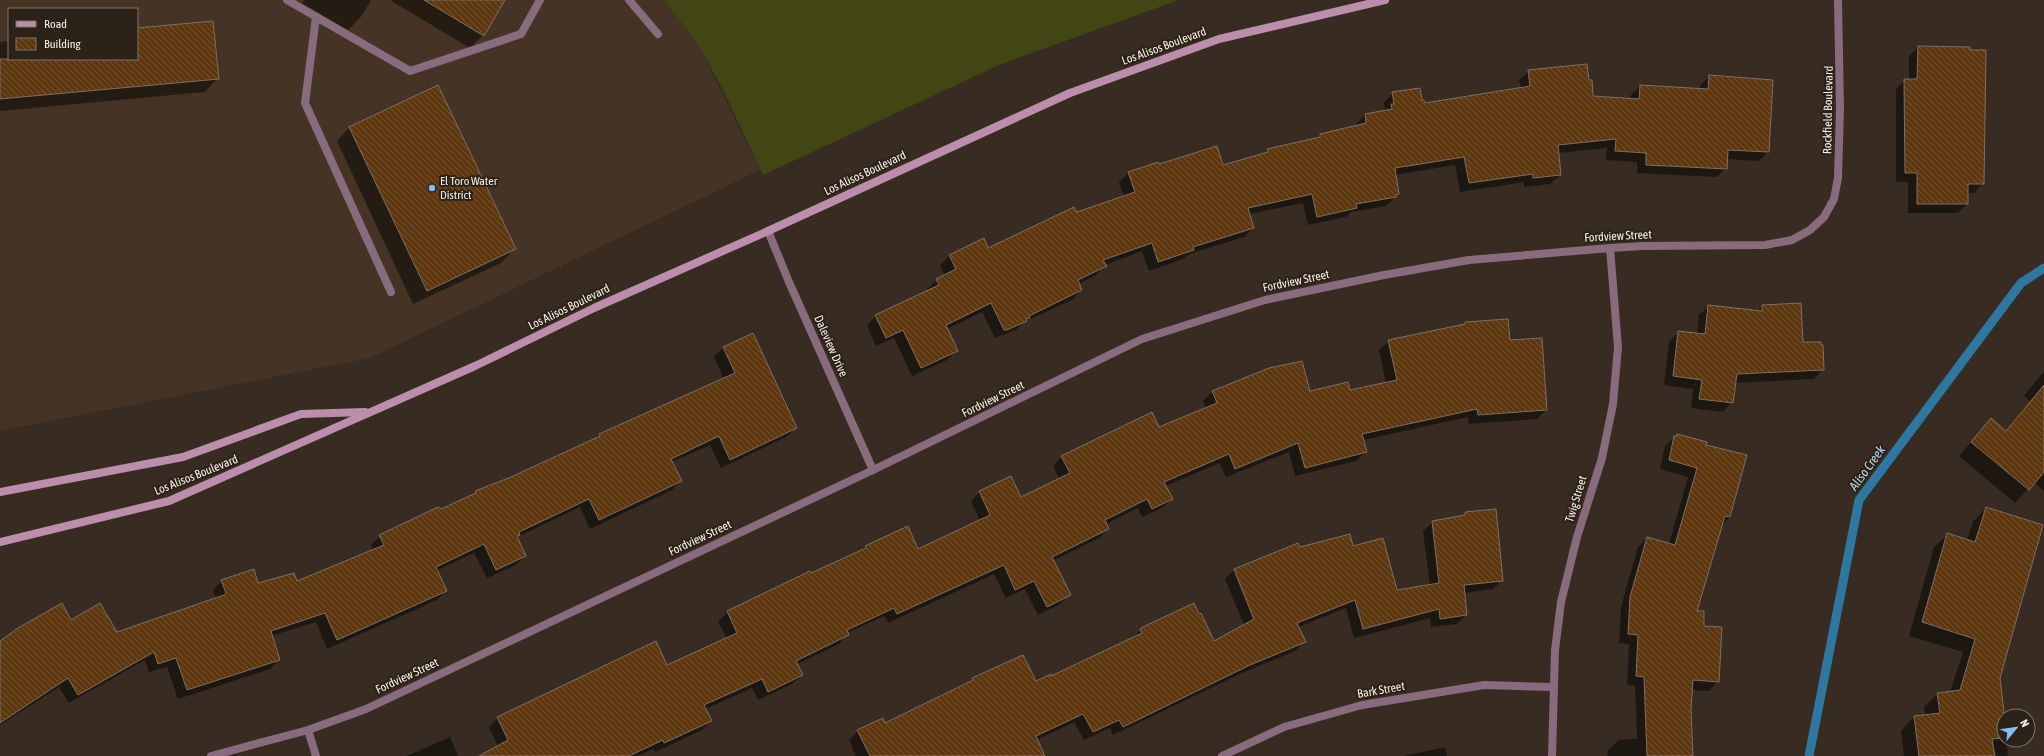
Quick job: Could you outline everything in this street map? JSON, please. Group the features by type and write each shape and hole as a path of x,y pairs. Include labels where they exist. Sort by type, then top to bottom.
{"main road":[{"name":"Los Alisos Boulevard","path":"0,542 169,501 475,366 600,304 768,231 1070,93 1149,63 1219,39 1385,0"},
{"name":"Los Alisos Boulevard","path":"0,492 183,457 301,414 370,412"}],"street":[{"path":"288,0 410,71 521,34 540,0"},
{"path":"629,0 658,34"},
{"name":"Rockfield Boulevard","path":"1824,216 1834,199 1838,178 1840,109 1838,0"},
{"path":"316,17 305,104 391,292"},
{"name":"Fordview Street","path":"211,756 308,730 366,708 873,470 1142,339 1265,300 1469,260 1643,246 1766,245 1792,240 1810,230 1824,216"},
{"name":"Daleview Drive","path":"768,231 789,282 873,470"},
{"name":"Twig Street","path":"1552,756 1552,687 1554,650 1561,602 1577,537 1602,458 1613,404 1618,347 1610,248"},
{"name":"Bark Street","path":"1222,756 1284,727 1362,705 1484,685 1552,687"},
{"path":"308,730 316,756"}],"shaded area":[{"name":"El Toro Water District","path":"0,0 663,0 679,17 704,56 760,170 370,358 0,431"}],"green space":[{"path":"663,0 1179,0 999,65 763,175 731,106 707,61 679,19"}],"building":[{"path":"424,0 505,0 484,36"},
{"path":"213,21 219,79 0,99 0,59 138,60 138,28"},
{"path":"1918,46 1970,47 1970,50 1986,50 1984,184 1968,184 1968,204 1917,204 1917,173 1905,173 1904,79 1917,79"},
{"path":"1587,64 1589,80 1592,80 1593,96 1639,99 1640,85 1708,89 1709,75 1773,80 1769,152 1728,150 1727,169 1646,165 1646,153 1615,151 1616,139 1558,145 1561,175 1533,178 1533,174 1469,183 1464,157 1395,168 1399,194 1396,195 1396,197 1356,204 1357,208 1317,217 1312,194 1248,208 1254,228 1193,247 1194,250 1158,262 1152,243 1103,260 1107,266 1078,280 1082,290 1029,316 1030,318 1026,319 1027,321 1007,330 1004,330 991,303 946,325 958,351 921,368 903,330 886,338 875,315 939,285 936,279 956,269 949,255 984,238 988,248 1074,207 1077,212 1135,192 1128,172 1217,146 1223,165 1268,152 1267,149 1320,137 1320,134 1366,123 1365,114 1392,109 1391,104 1394,104 1392,92 1420,88 1422,100 1424,100 1425,103 1530,86 1528,70"},
{"name":"El Toro Water District","path":"438,85 516,249 427,291 349,127"},
{"path":"1801,303 1803,342 1821,342 1821,345 1823,345 1824,370 1737,374 1733,403 1699,399 1702,380 1673,376 1678,331 1705,334 1708,305 1762,311 1762,305"},
{"path":"1508,319 1510,340 1542,338 1547,410 1478,415 1477,409 1362,434 1367,452 1305,468 1298,443 1235,469 1229,454 1164,482 1173,499 1152,509 1147,499 1105,520 1109,529 1052,557 1071,595 1047,607 1034,581 1015,590 1004,565 897,614 894,608 847,630 849,635 796,661 803,675 768,692 762,679 704,705 712,721 664,743 663,740 629,756 479,756 508,740 497,717 656,641 667,665 737,633 727,611 810,571 811,573 866,548 865,546 908,526 918,549 990,515 979,491 1011,476 1021,497 1070,473 1061,456 1152,412 1159,427 1217,403 1212,391 1269,368 1302,361 1310,391 1348,382 1350,390 1397,380 1388,340 1465,324 1465,322"},
{"path":"753,333 797,428 730,460 719,436 671,459 682,481 599,520 589,499 519,532 520,535 517,536 526,556 496,570 484,544 436,567 447,591 337,640 325,613 271,631 280,660 187,690 176,658 158,664 154,652 78,695 68,678 0,723 0,641 18,628 62,603 71,620 100,603 117,632 224,595 226,593 221,580 254,569 258,583 294,573 297,581 384,545 379,535 438,507 441,509 476,493 475,491 511,477 600,436 599,434 735,373 723,347"},
{"path":"2044,385 2044,472 2029,490 1971,442 1991,418 2006,431"},
{"path":"1677,434 1707,442 1706,445 1747,455 1730,517 1725,516 1697,611 1704,611 1704,626 1722,627 1719,682 1693,680 1691,710 1693,756 1647,756 1644,677 1636,676 1638,635 1628,634 1630,597 1647,537 1675,545 1697,468 1669,460 1674,436 1676,437"},
{"path":"1986,507 2043,525 2000,678 2004,708 1996,708 1996,739 1992,739 1995,756 1919,756 1914,716 1940,713 1937,693 1960,690 1975,639 1922,622 1947,533 1975,542"},
{"path":"1496,509 1503,581 1464,585 1467,615 1440,619 1439,609 1363,629 1355,600 1297,623 1306,642 1250,665 1123,727 1119,720 1093,732 1083,714 1036,736 1045,756 870,756 857,730 883,718 885,723 973,680 972,678 1023,655 1036,681 1051,674 1051,676 1142,633 1140,629 1145,626 1194,603 1199,614 1201,613 1214,641 1254,619 1234,569 1298,543 1300,547 1350,534 1353,546 1383,538 1397,590 1439,583 1432,521 1465,515 1465,512"}],"waterway":[{"name":"Aliso Creek","path":"1809,756 1859,500 2021,283 2044,268"}],"place":[{"name":"El Toro Water District","path":"432,188"}]}
